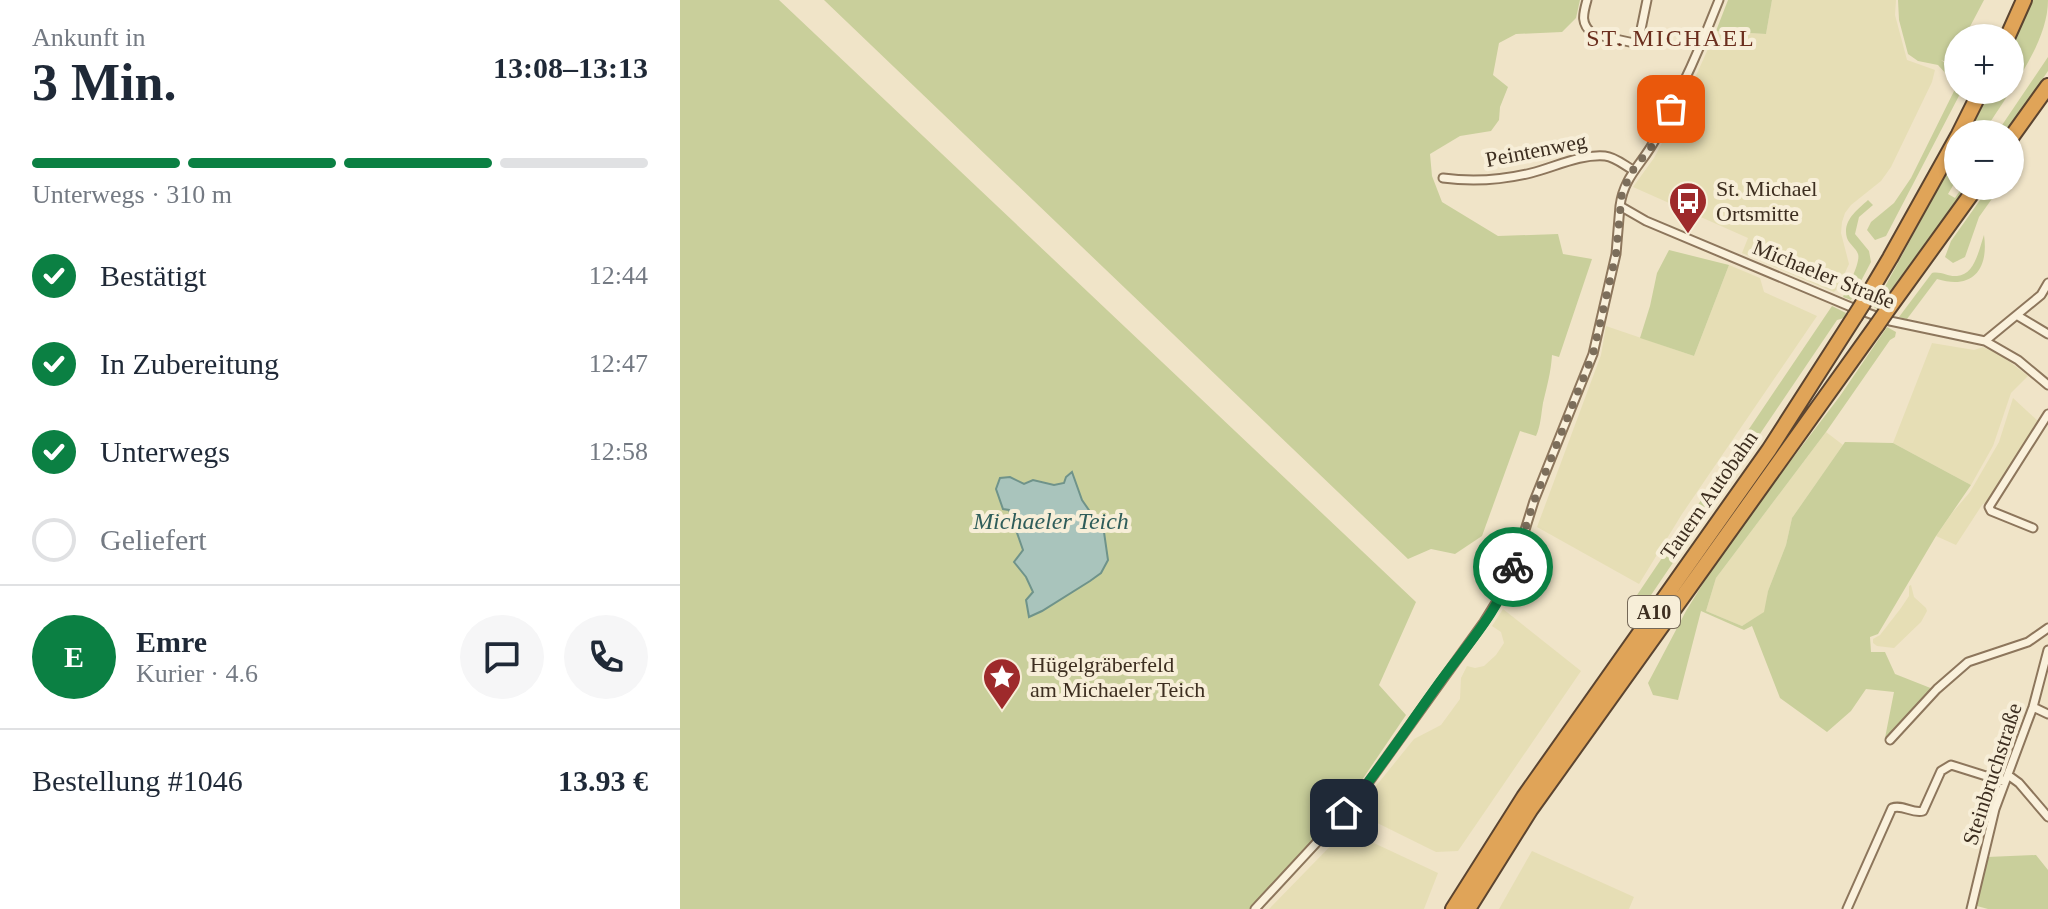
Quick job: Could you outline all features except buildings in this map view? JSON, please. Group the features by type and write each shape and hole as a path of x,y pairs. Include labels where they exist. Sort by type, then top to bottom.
{"highway":[{"path":"2013,24 2024,0"},
{"path":"2024,120 2048,86"},
{"name":"Tauern Autobahn","path":"1453,909 1524,797 1769,450 1898,245 1944,161"},
{"name":"Tauern Autobahn","path":"1468,909 1530,810 1967,200"}],"street":[{"path":"1587,0 1582,17 1588,30 1593,34 1634,43 1639,39 1647,0"},
{"path":"1255,909 1366,786 1505,588 1534,501 1593,354 1616,254 1622,192 1657,136 1698,56 1719,0"},
{"name":"Peintenweg","path":"1443,178 1471,181 1521,175 1600,156 1609,156 1633,170"},
{"name":"Michaeler Straße","path":"1620,206 1646,221 1851,307 1890,321 1985,341 2018,360 2048,385"},
{"path":"1985,341 2041,295 2048,283"},
{"path":"2018,316 2048,334"},
{"path":"2033,528 1991,511 1989,507 2048,414"},
{"path":"1890,740 1937,689 1968,662 2028,642 2048,628"},
{"name":"Steinbruchstraße","path":"1971,909 1988,833 2033,707 2048,650"},
{"path":"2033,707 2048,714"},
{"path":"1847,909 1892,808 1899,806 1915,812 1923,811 1941,771 1951,765 2019,783 2048,817"}],"shaded area":[{"path":"1772,0 1896,0 1895,15 1907,60 1935,70 1891,167 1881,181 1845,213 1841,233 1849,264 1834,292 1742,253 1748,238 1633,187 1654,158 1686,98 1716,31 1766,34"},
{"path":"1729,265 1760,278 1764,292 1817,316 1682,514 1639,584 1537,527 1601,355 1606,326 1694,356"},
{"path":"1932,343 1974,350 1983,347 2001,355 2028,376 2011,393 1993,446 1971,485 1893,443"},
{"path":"2013,398 2039,422 1990,499 1982,505 1956,545 1936,536 1970,492 1999,442"},
{"path":"1826,432 1843,445 1792,518 1786,545 1768,591 1765,612 1742,626 1706,611 1716,578"},
{"path":"1911,585 1914,597 1927,611 1921,622 1894,648 1877,646 1873,639 1880,635 1901,608 1909,596"},
{"path":"1503,609 1581,671 1458,851 1436,852 1355,812 1414,739 1441,725 1460,699 1461,678 1467,666 1484,666 1496,655 1504,643 1501,632 1492,626"},
{"path":"1346,830 1438,873 1424,909 1269,909"},
{"path":"1532,851 1634,897 1629,909 1499,909"}],"green space":[{"path":"680,0 779,0 1416,602 1379,685 1406,715 1341,811 1250,909 680,909","holes":["1072,473 1082,500 1090,581 1042,611 1026,577 1014,562 1023,550 1009,510 1010,477 1024,484 1033,480 1054,485 1064,483"]},
{"path":"824,0 1580,0 1576,18 1562,32 1516,34 1499,43 1493,75 1508,87 1500,107 1499,120 1491,131 1460,136 1430,154 1432,176 1442,202 1498,236 1558,234 1563,254 1592,259 1559,357 1552,355 1538,432 1536,436 1520,431 1482,536 1455,554 1431,549 1408,559"},
{"path":"1728,0 1772,0 1766,34 1716,31"},
{"path":"1898,0 1984,0 1971,24 1944,24 1944,61 1941,60 1944,72 1938,65 1918,61 1908,54 1899,20"},
{"path":"2033,0 2048,0 2041,35 2024,70 2024,24"},
{"path":"2048,57 2048,71 2015,120 2005,120 2016,104 2024,104 2024,93"},
{"path":"1948,104 1955,104 1886,236 1875,240 1867,230 1871,222 1894,203 1911,178"},
{"path":"1984,104 2002,104 1992,120 1975,120"},
{"path":"1944,178 1944,200 1957,200 1877,309 1874,307"},
{"path":"1868,200 1873,205 1859,217 1855,234 1869,251 1871,262 1851,300 1843,297 1858,258 1847,238 1847,226"},
{"path":"1980,200 1991,200 1979,217 1965,257 1953,263 1945,257 1951,241"},
{"path":"1984,235 1984,258 1976,274 1960,282 1937,279 1907,319 1899,317 1932,273 1957,276 1968,271"},
{"path":"1669,250 1729,265 1694,356 1640,338 1657,273"},
{"path":"1832,306 1846,313 1844,318 1837,320 1645,604 1635,598"},
{"path":"1887,327 1896,332 1895,337 1716,578 1706,611 1742,626 1764,612 1792,518 1845,442 1893,443 1971,485 1936,536 1878,634 1870,637 1871,652 1885,652 1895,674 1933,689 1885,738 1894,692 1866,689 1851,711 1827,732 1780,698 1752,626 1744,630 1701,611 1678,700 1653,695 1648,683 1686,611 1728,543 1840,396"},
{"path":"2036,855 2048,870 2048,909 1988,909 1977,906 1987,857"}],"water":[{"name":"Michaeler Teich","path":"1072,472 1082,500 1104,532 1108,560 1101,573 1090,581 1029,617 1026,600 1033,592 1014,562 1023,550 1009,510 1003,509 996,489 1000,478 1010,477 1024,484 1033,480 1054,485 1064,483"}],"way so far":[{"path":"1513,567 1534,501 1593,354 1616,254 1624,185 1652,146 1671,109"}],"place":[{"name":"St. Michael Ortsmitte","path":"1688,235"},
{"name":"Hügelgräberfeld am Michaeler Teich","path":"1002,711"}],"district":[{"name":"ST. MICHAEL","path":"1671,38"}],"route":[{"path":"1344,813 1484,622 1505,588 1513,567"}]}
